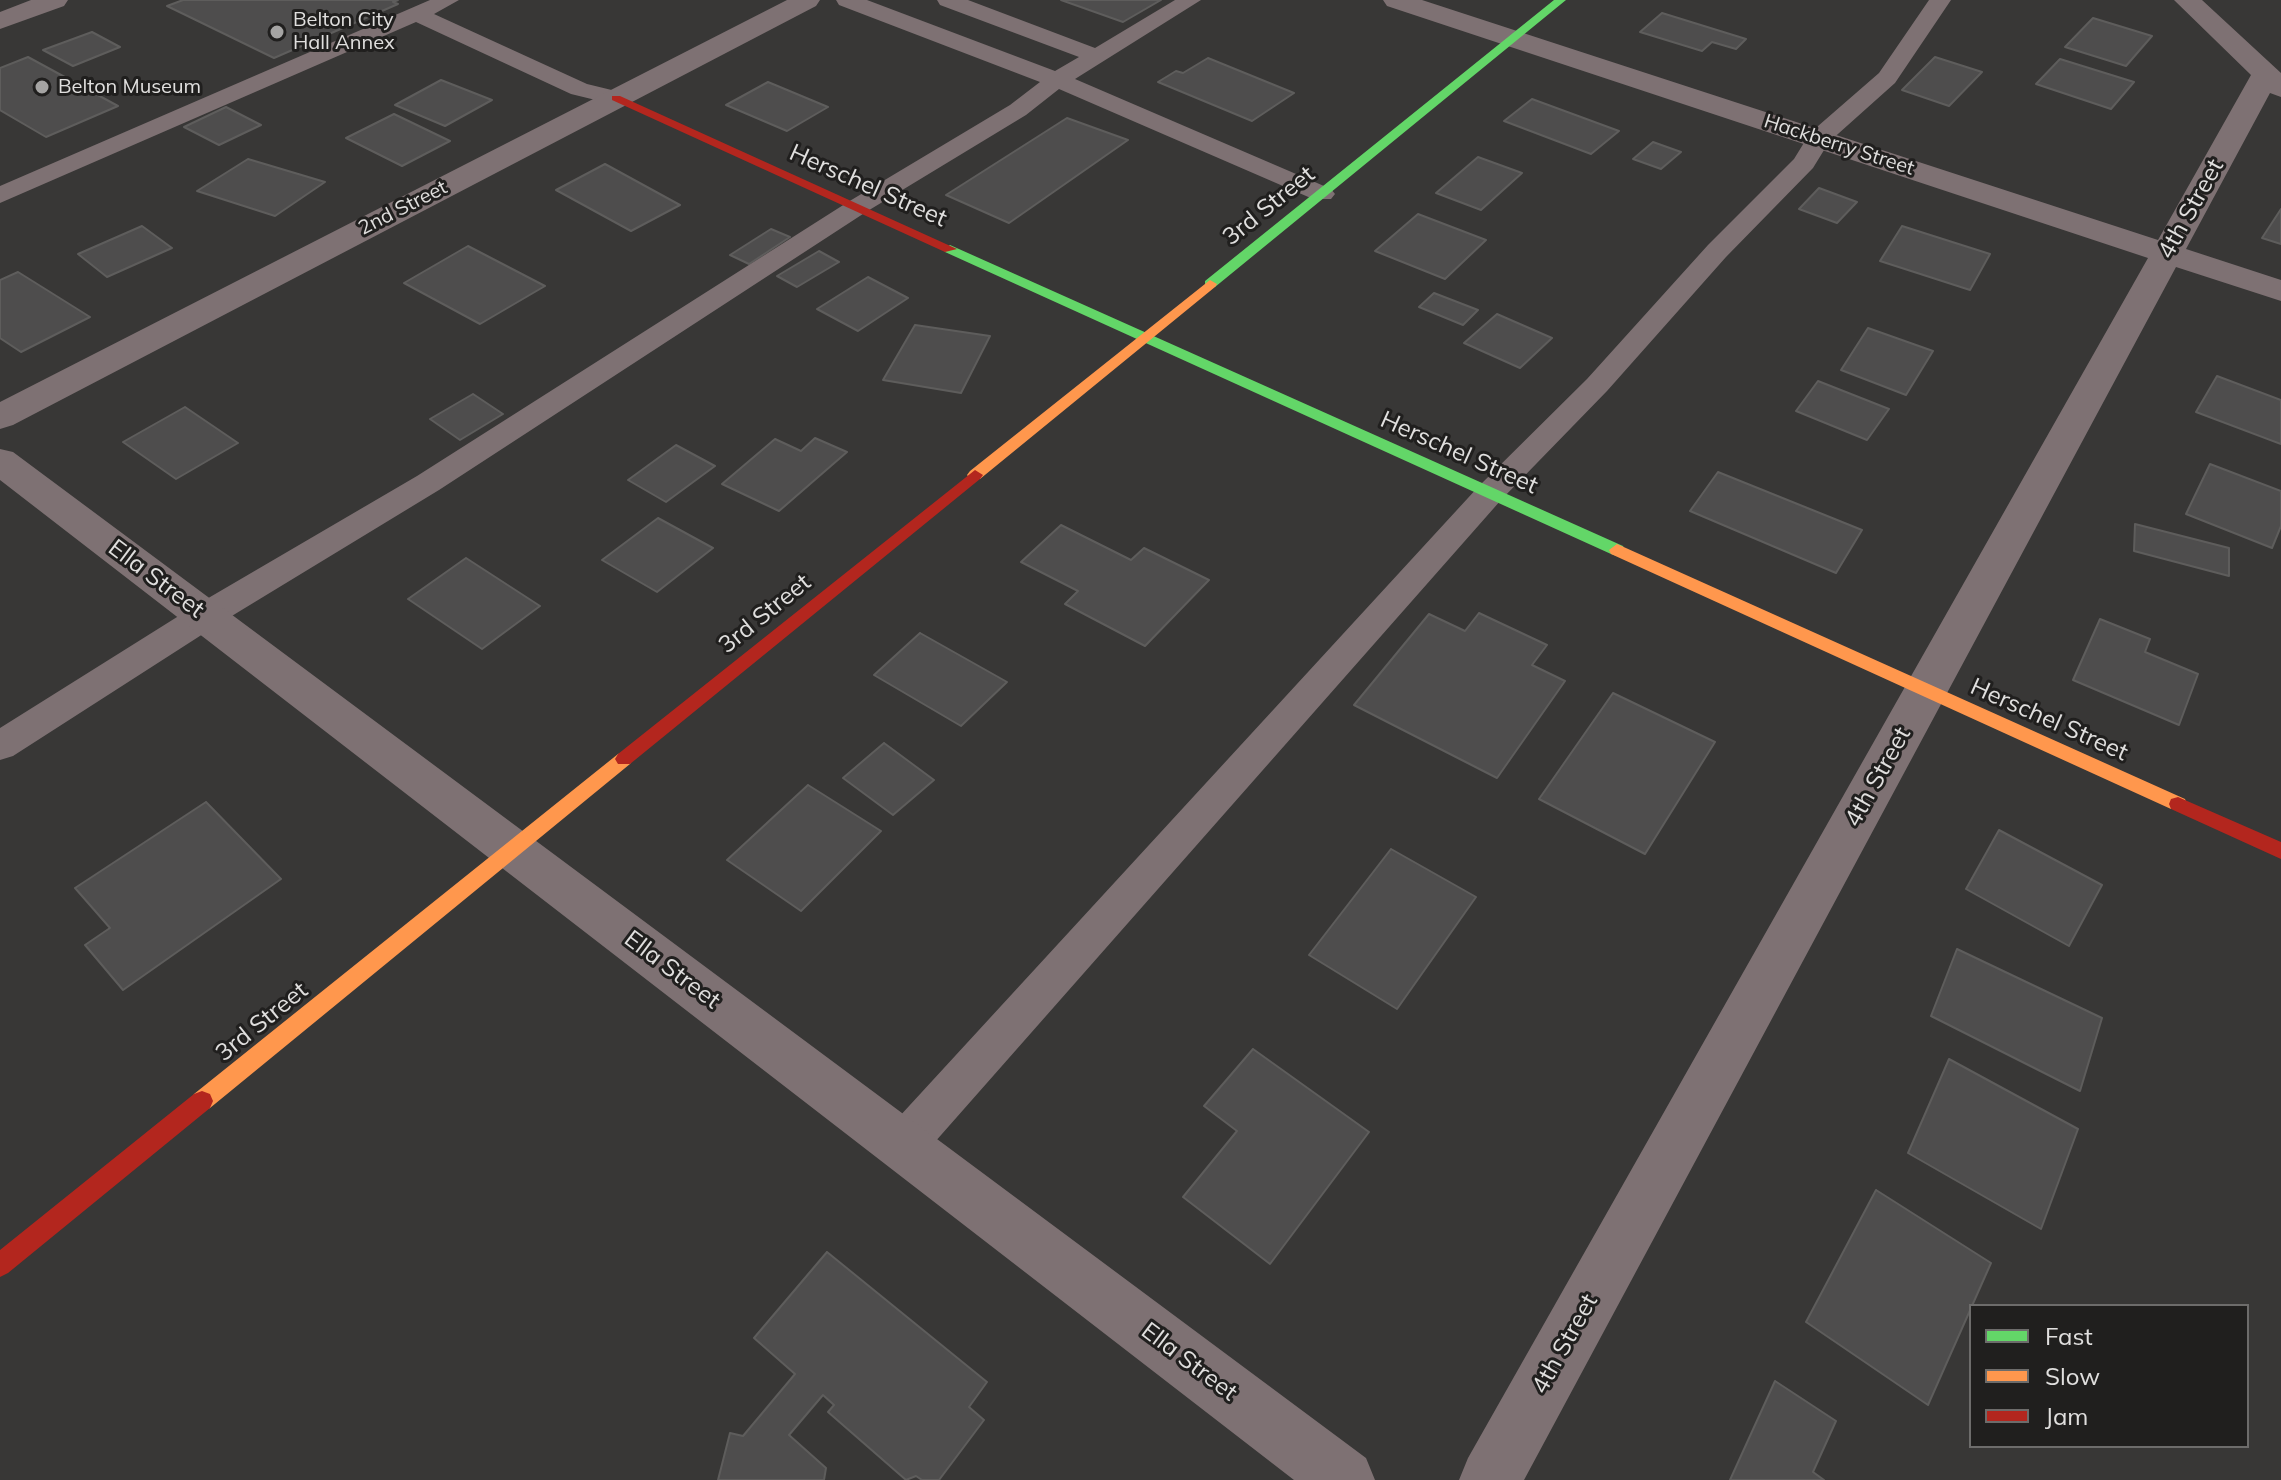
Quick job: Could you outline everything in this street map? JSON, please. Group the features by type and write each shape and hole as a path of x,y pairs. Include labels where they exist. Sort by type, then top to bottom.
{"street":[{"path":"0,21 55,0"},
{"name":"2nd Street","path":"0,417 807,0"},
{"name":"Hackberry Street","path":"1396,0 2281,291"},
{"name":"3rd Street","path":"0,1265 1561,0"},
{"path":"2187,0 2274,81"},
{"name":"4th Street","path":"1490,1480 2166,254 2274,81"},
{"name":"Herschel Street","path":"616,98 2281,851"},
{"name":"Ella Street","path":"0,461 1344,1480"}],"lane":[{"path":"0,195 448,0"},
{"path":"847,0 1057,80 1322,194"},
{"path":"948,0 1097,56"},
{"path":"0,746 205,616 428,483 857,207 1018,110 1057,80 1190,0"},
{"path":"903,1145 1490,493 1597,385 1717,251 1804,163 1819,138 1887,78 1940,0"},
{"path":"416,14 579,89 616,98"}],"building":[{"name":"Belton City Hall Annex","path":"183,0 398,0 393,2 398,4 274,58 167,6"},
{"path":"1061,0 1161,0 1123,22"},
{"path":"1662,13 1746,39 1736,49 1712,42 1702,51 1640,32"},
{"path":"2093,18 2152,36 2126,66 2065,47"},
{"path":"92,32 120,47 73,66 43,50"},
{"name":"Belton Museum","path":"28,57 118,106 46,137 0,110 0,68"},
{"path":"1935,57 1982,72 1949,106 1902,90"},
{"path":"1208,58 1294,93 1252,121 1158,82 1176,71 1183,73"},
{"path":"2060,59 2134,82 2111,109 2036,84"},
{"path":"441,80 492,100 445,126 395,105"},
{"path":"768,82 828,107 787,131 726,105"},
{"path":"1532,99 1619,131 1591,154 1504,121"},
{"path":"226,107 261,125 219,145 184,127"},
{"path":"394,114 450,141 402,166 346,138"},
{"path":"1067,118 1128,140 1009,223 946,195"},
{"path":"1653,142 1681,152 1661,169 1633,159"},
{"path":"1478,157 1522,173 1481,210 1436,193"},
{"path":"248,159 325,182 275,216 197,191"},
{"path":"605,164 680,205 631,231 556,190"},
{"path":"1819,188 1857,202 1837,223 1799,209"},
{"path":"2281,209 2281,244 2262,238"},
{"path":"1418,214 1486,240 1445,279 1375,251"},
{"path":"142,226 172,248 107,277 78,254"},
{"path":"1902,226 1990,254 1970,290 1880,261"},
{"path":"771,229 790,237 749,264 730,255"},
{"path":"468,246 545,286 480,324 404,283"},
{"path":"819,251 839,262 797,287 777,276"},
{"path":"18,272 90,317 21,352 0,338 0,280"},
{"path":"868,277 908,298 858,331 817,309"},
{"path":"1434,293 1478,310 1463,325 1419,307"},
{"path":"1497,314 1552,338 1520,368 1464,343"},
{"path":"915,325 990,336 961,393 883,380"},
{"path":"1868,328 1933,351 1906,395 1841,370"},
{"path":"2217,376 2281,400 2281,444 2196,412"},
{"path":"1818,381 1889,409 1867,440 1796,411"},
{"path":"473,394 503,414 460,440 430,419"},
{"path":"185,407 238,443 176,479 123,442"},
{"path":"815,438 847,452 779,511 722,484 775,439 801,451"},
{"path":"676,445 715,466 666,502 628,480"},
{"path":"2210,464 2281,491 2281,526 2272,548 2186,514"},
{"path":"1718,472 1862,530 1836,573 1690,511"},
{"path":"658,518 713,548 657,592 602,560"},
{"path":"2135,524 2229,548 2229,576 2134,551"},
{"path":"1061,525 1131,560 1144,548 1209,580 1145,646 1065,604 1078,591 1021,562"},
{"path":"466,558 540,606 482,649 408,599"},
{"path":"1479,613 1547,645 1532,665 1565,681 1497,778 1354,705 1429,614 1465,631"},
{"path":"2100,619 2150,639 2145,652 2198,674 2179,725 2073,680"},
{"path":"920,633 1007,682 961,726 874,675"},
{"path":"1613,693 1715,742 1645,854 1539,799"},
{"path":"884,743 934,780 893,815 843,778"},
{"path":"808,785 881,831 801,911 727,860"},
{"path":"206,802 281,879 123,990 85,945 110,928 75,888"},
{"path":"1999,830 2102,885 2069,946 1966,889"},
{"path":"1391,849 1476,897 1397,1009 1309,955"},
{"path":"1957,949 2102,1018 2080,1091 1931,1016"},
{"path":"1253,1049 1369,1132 1270,1264 1183,1197 1237,1131 1204,1106"},
{"path":"1949,1059 2078,1129 2041,1229 1908,1153"},
{"path":"1876,1190 1991,1263 1973,1304 1969,1304 1969,1313 1928,1405 1806,1322"},
{"path":"827,1252 987,1382 969,1407 984,1420 939,1480 922,1480 916,1476 906,1480 828,1412 834,1405 823,1395 789,1435 826,1468 824,1480 718,1480 730,1433 743,1436 795,1374 754,1338"},
{"path":"1775,1381 1836,1421 1813,1472 1824,1480 1730,1480"}],"traffic: fast":[{"path":"1210,284 1561,0"},
{"path":"950,249 1617,550"}],"traffic: slow":[{"path":"975,475 1210,284"},
{"path":"1617,550 2178,804"},
{"path":"202,1101 624,759"}],"traffic: jam":[{"path":"616,98 950,249"},
{"path":"624,759 975,475"},
{"path":"2178,804 2281,851"},
{"path":"0,1265 202,1101"}],"place":[{"name":"Belton City Hall Annex","path":"277,32"},
{"name":"Belton Museum","path":"42,87"}]}
